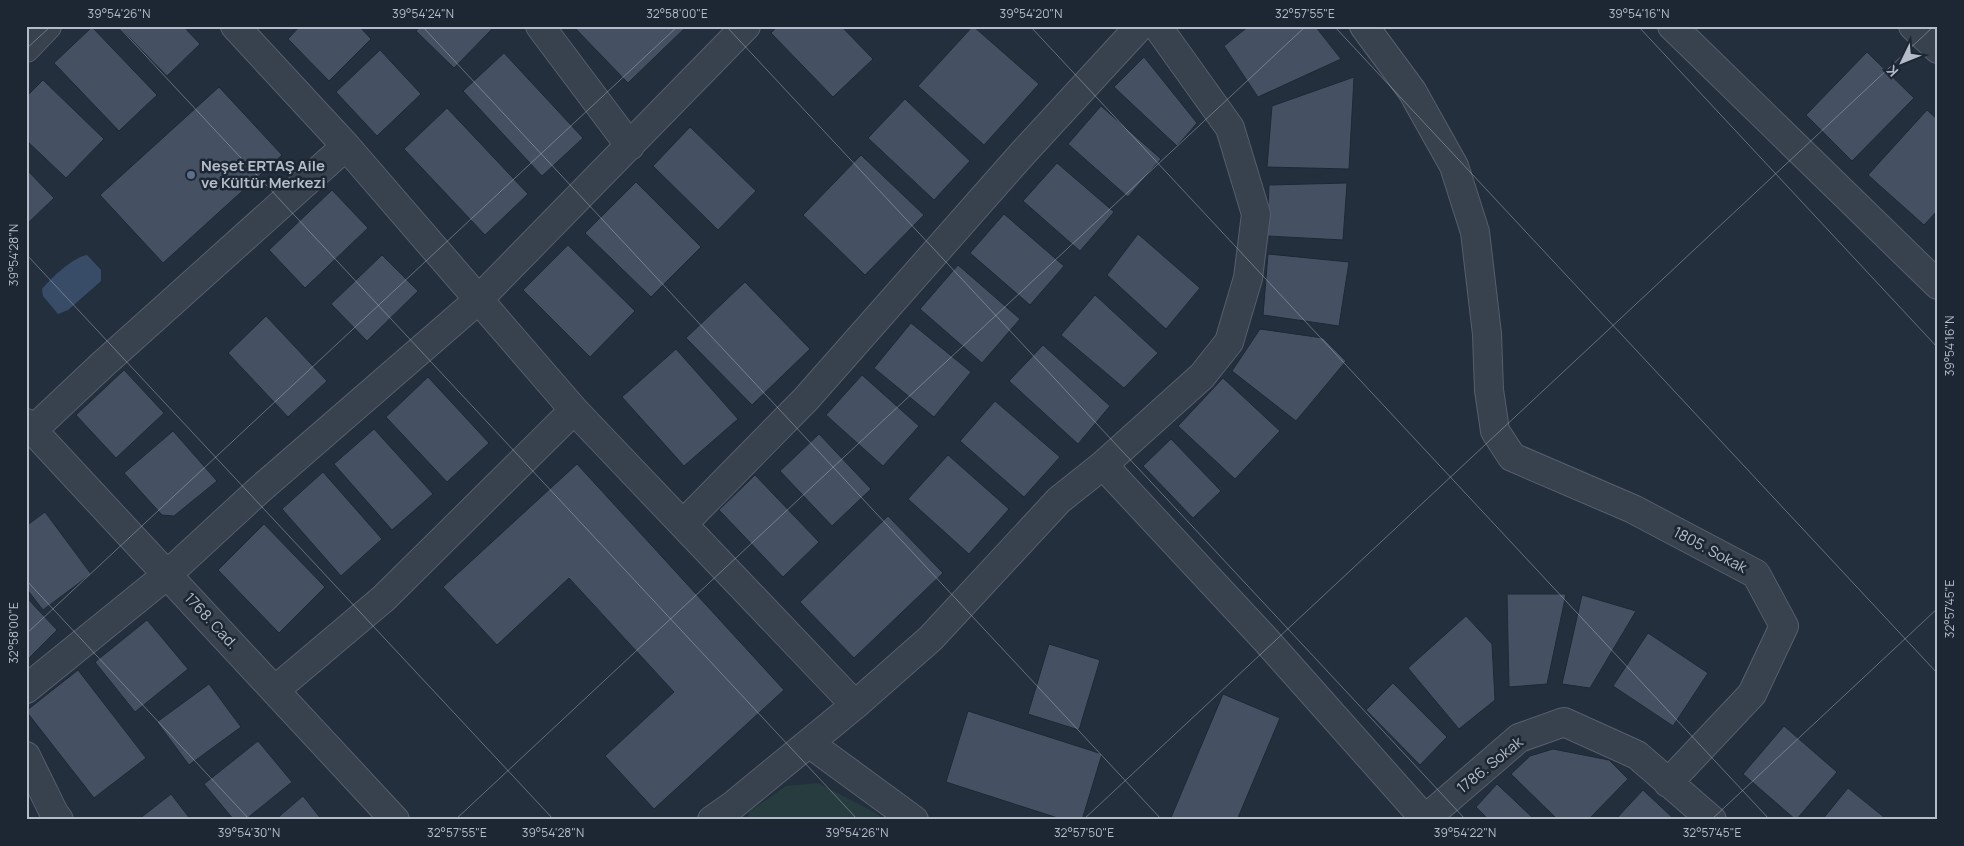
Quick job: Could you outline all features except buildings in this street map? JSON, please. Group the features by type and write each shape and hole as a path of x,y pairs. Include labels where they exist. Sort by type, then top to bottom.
{"street":[{"path":"26,48 48,26"},
{"path":"235,26 346,146 477,301 574,410 855,705"},
{"path":"540,26 630,146"},
{"path":"26,689 168,574 258,491 477,301 746,26"},
{"path":"682,524 806,399 1023,153 1140,26"},
{"path":"712,820 732,806 855,705 931,638 1059,500 1103,465 1202,376 1229,342 1248,278 1256,214 1230,128 1157,26"},
{"name":"1805. Sokak","path":"1364,26 1412,91 1454,166 1475,232 1487,334 1489,390 1495,431 1512,457 1633,509 1756,574 1784,626 1752,694 1668,783"},
{"path":"1672,26 1938,285"},
{"path":"1913,26 1938,49"},
{"path":"29,426 346,146"},
{"path":"275,690 384,598 574,410"},
{"name":"1768. Cad.","path":"29,426 395,820"},
{"path":"1103,465 1265,639 1424,820"},
{"name":"1786. Sokak","path":"1424,820 1518,738 1564,722 1637,755 1712,820"},
{"path":"809,743 914,820"},
{"path":"26,756 59,820"}],"green space":[{"path":"818,783 874,812 885,820 747,820 750,811 786,786"}],"water":[{"path":"87,255 101,270 101,281 68,310 58,314 43,296 42,289 69,264"}],"place":[{"name":"Neşet ERTAŞ Aile ve Kültür Merkezi","path":"191,175"}]}
